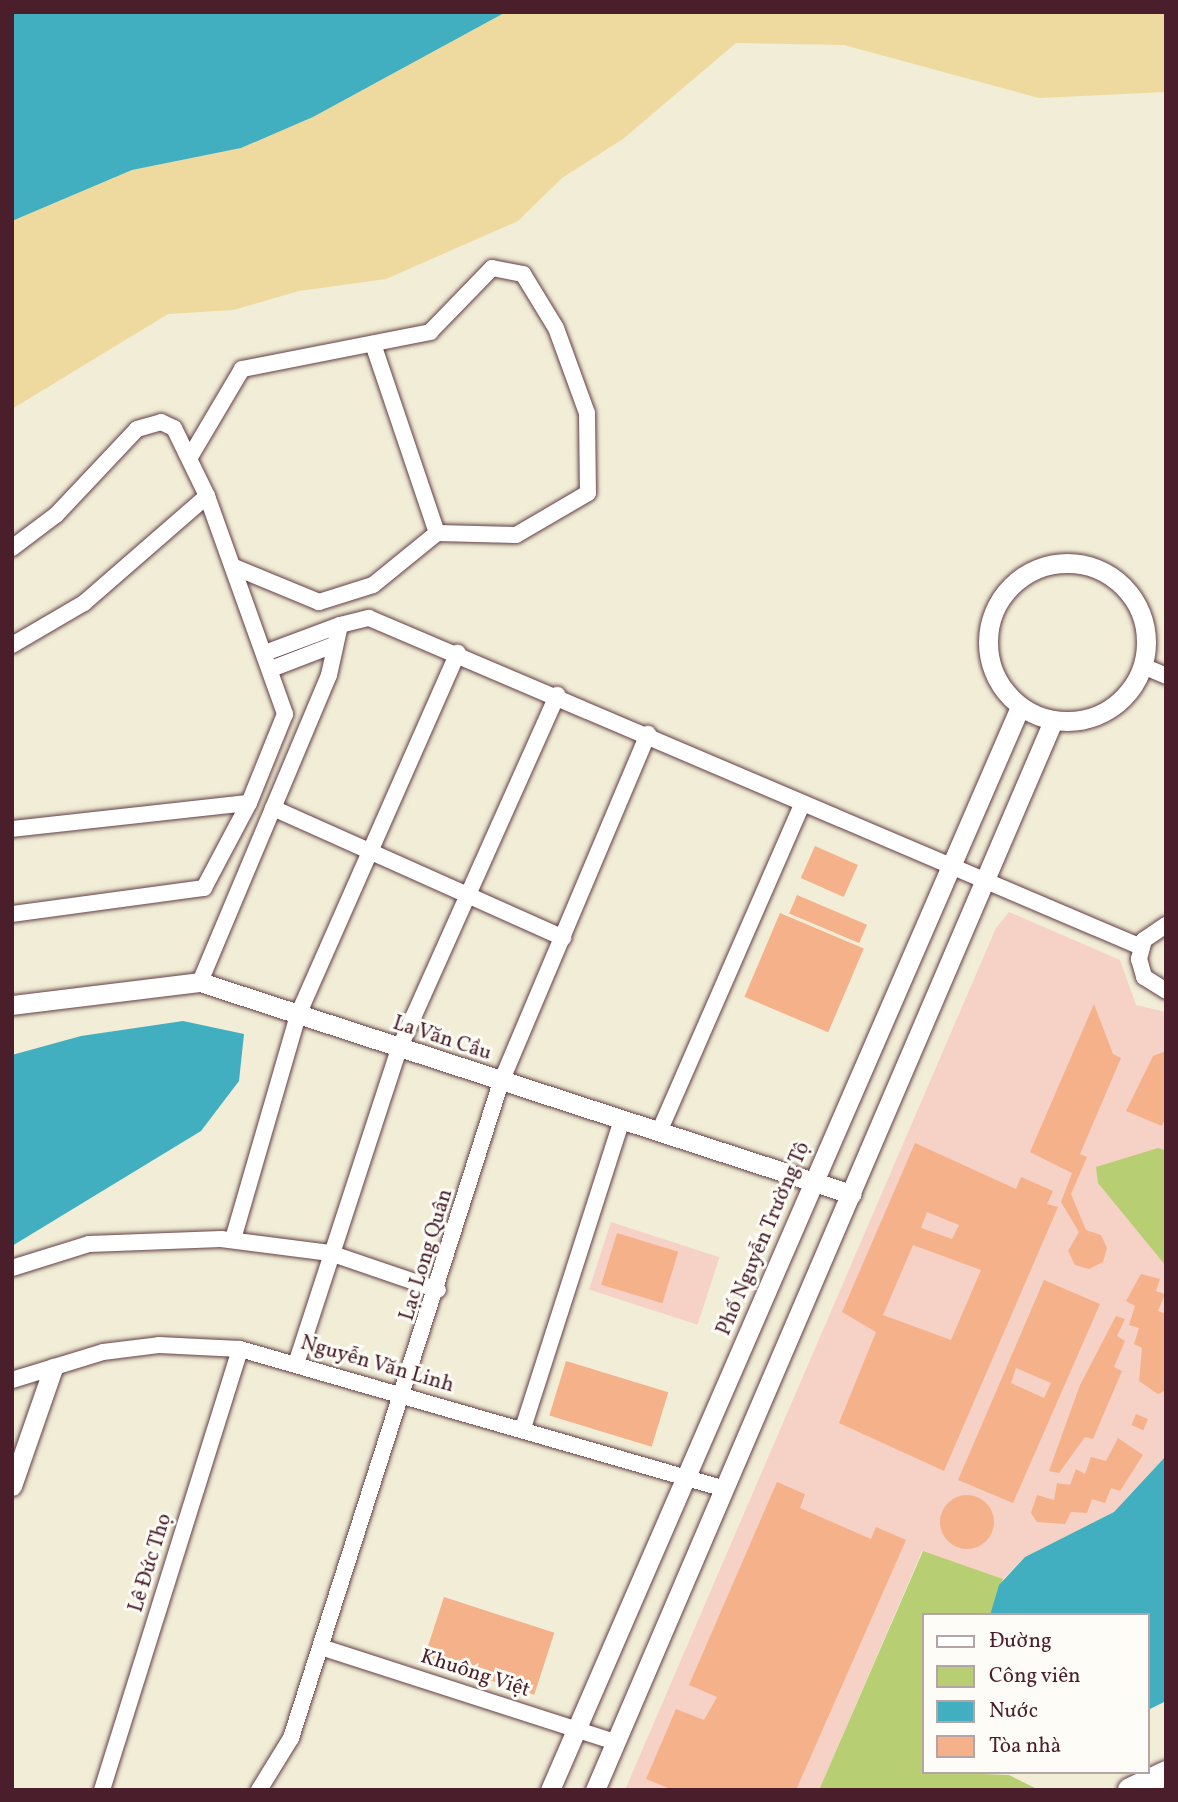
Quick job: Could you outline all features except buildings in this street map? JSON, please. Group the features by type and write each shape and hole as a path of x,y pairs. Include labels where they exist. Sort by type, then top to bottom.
{"main road":[{"path":"1130,1790 1159,1776"}],"street":[{"path":"190,457 242,369 430,332 492,268 523,274 556,328 587,413 588,493 516,535 437,533 373,585 319,602 234,567"},
{"path":"373,344 437,533"},
{"path":"12,548 56,515 149,423 174,428 207,496 285,714 249,803 204,888 12,914"},
{"path":"12,645 84,603 207,496"},
{"path":"1082,563 1128,590 1145,626 1143,666 1118,704 1076,721 1053,721 1020,707 1001,688 987,636 1008,587 1043,567 1082,563"},
{"path":"268,661 340,625 369,618 557,695 950,868 1141,947"},
{"path":"200,982 328,675 340,625"},
{"path":"268,661 334,645"},
{"path":"233,1239 298,1015 372,853 458,653"},
{"path":"1143,666 1166,676"},
{"path":"296,1364 330,1253 399,1049 557,695"},
{"name":"Phố Nguyễn Trường Tộ","path":"550,1790 1020,707"},
{"path":"595,1790 1053,721"},
{"name":"Lạc Long Quân","path":"258,1790 291,1738 406,1394 501,1082 648,734"},
{"path":"12,829 249,803"},
{"path":"659,1132 802,804"},
{"path":"272,808 563,938"},
{"path":"1141,947 1166,925"},
{"path":"1141,947 1144,977 1166,991"},
{"name":"La Văn Cầu","path":"12,1005 200,982 851,1194"},
{"path":"523,1428 622,1120"},
{"path":"12,1268 89,1244 233,1239 330,1253 438,1290"},
{"name":"Nguyễn Văn Linh","path":"12,1380 103,1352 159,1345 240,1349 406,1394 686,1475 725,1489"},
{"name":"Lê Đức Thọ","path":"102,1790 240,1349"},
{"path":"14,1476 53,1368"},
{"name":"Khuông Việt","path":"321,1647 615,1742"}],"shaded area":[{"path":"1009,912 1120,960 1136,1005 1166,1012 1166,1150 1158,1148 1145,1236 1166,1266 1166,1456 1114,1512 1025,1557 1003,1579 922,1551 819,1790 625,1790 996,928"},
{"path":"611,1222 719,1257 697,1325 589,1290"}],"green space":[{"path":"1158,1148 1166,1150 1166,1266 1098,1183 1096,1167"},
{"path":"923,1551 1003,1579 991,1613 922,1613 922,1774 1009,1775 1039,1790 819,1790"}],"sand":[{"path":"506,12 1166,12 1166,92 1039,98 844,45 736,43 623,139 562,178 518,221 386,279 299,291 233,310 168,314 12,409 12,221 132,170 241,148 313,117"}],"water":[{"path":"12,12 506,12 313,117 241,148 132,170 12,221"},
{"path":"183,1021 244,1034 239,1081 201,1131 12,1246 12,1055 81,1036"},
{"path":"1166,1456 1166,1701 1150,1709 1150,1613 991,1613 999,1585 1025,1557 1114,1512"}],"pier":[{"path":"1155,1746 1166,1769 1166,1790 1159,1790 1150,1772 1150,1748"}]}
